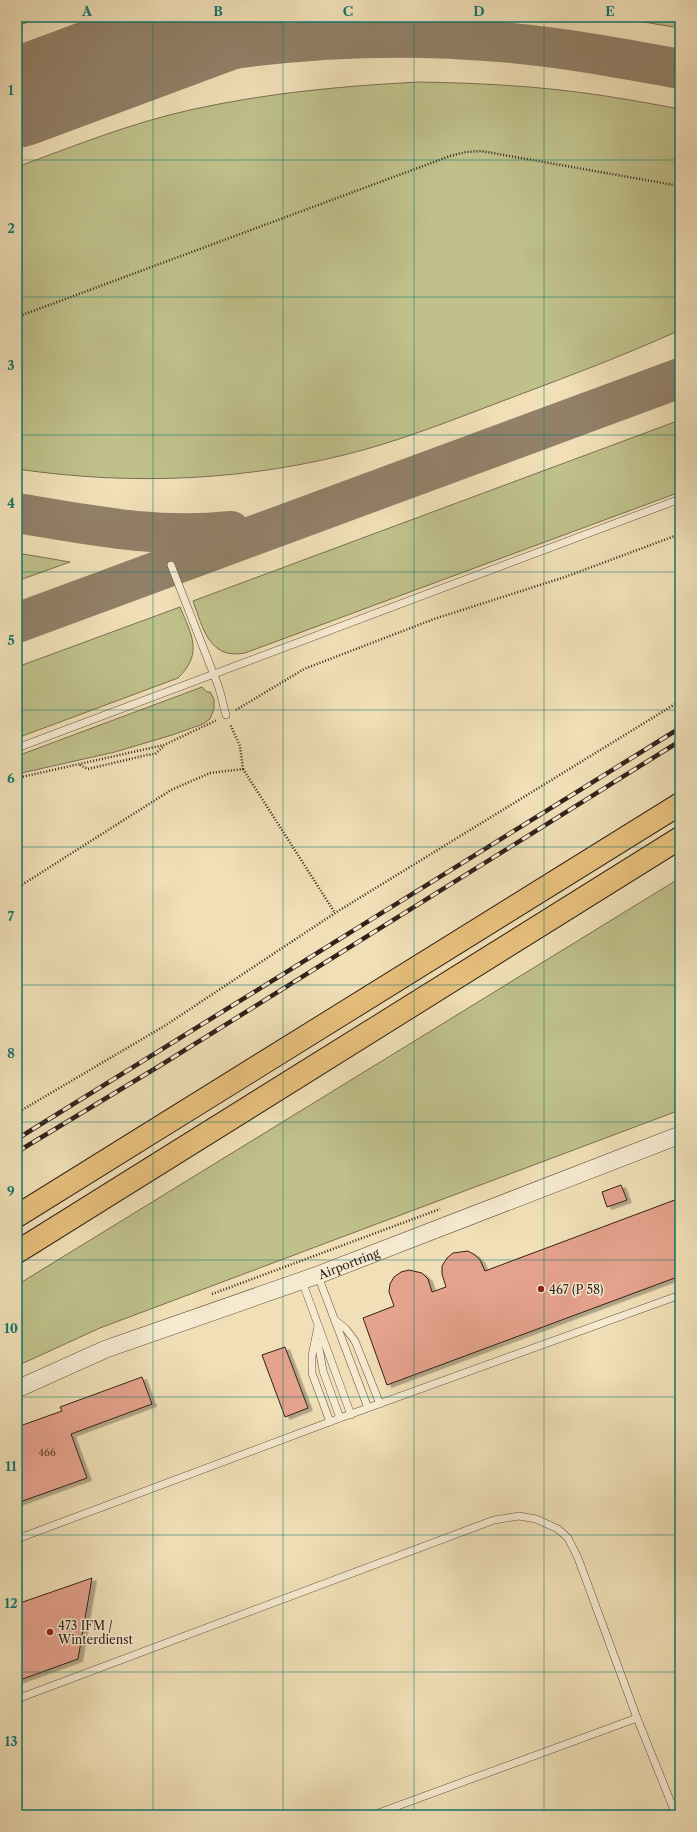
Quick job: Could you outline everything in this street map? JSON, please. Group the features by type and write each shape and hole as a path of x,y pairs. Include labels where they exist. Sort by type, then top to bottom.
{"highway":[{"path":"17,1216 680,804"},
{"path":"17,1252 680,838"}],"street":[{"name":"Airportring","path":"17,1389 106,1349 302,1281 680,1135"}],"lane":[{"path":"17,748 680,499"},
{"path":"171,566 214,675 226,716"},
{"path":"318,1275 368,1408"},
{"path":"302,1281 351,1415"},
{"path":"17,1539 340,1418 680,1295"},
{"path":"334,1320 346,1329 355,1341 380,1404"},
{"path":"318,1326 319,1356 340,1418"},
{"path":"318,1326 312,1356 312,1373 330,1422"},
{"path":"17,1699 494,1520 519,1516 536,1519 558,1529 568,1538 578,1558 637,1718 676,1815"},
{"path":"373,1815 637,1718"}],"path":[{"path":"17,317 442,159 466,152 481,151 680,186"},
{"path":"17,778 164,746 226,716 304,669 434,619 565,577 680,534"},
{"path":"17,1113 166,1025 335,913 680,701"},
{"path":"226,716 240,746 243,769 335,913"},
{"path":"80,765 88,769 155,754 164,746"},
{"path":"17,888 171,790 210,773 243,769"},
{"path":"209,1295 442,1209"}],"green space":[{"path":"17,17 42,17 17,26"},
{"path":"613,17 680,17 680,28"},
{"path":"419,82 486,84 554,89 680,109 680,330 591,368 432,428 381,445 320,460 278,468 191,478 104,478 17,469 17,167 124,128 190,110 247,99 304,91"},
{"path":"680,420 680,492 245,653 233,654 223,652 215,647 209,640 200,622 193,601"},
{"path":"17,553 70,562 17,581"},
{"path":"180,607 191,635 193,652 186,669 178,678 17,738 17,667"},
{"path":"202,687 207,692 210,692 214,699 214,709 210,719 203,724 115,752 17,774 17,756"},
{"path":"680,878 680,1110 100,1328 17,1366 17,1285"}],"building":[{"path":"621,1185 627,1200 607,1207 602,1192"},
{"name":"467 (P 58)","path":"680,1198 680,1276 387,1385 363,1318 394,1306 389,1292 390,1284 394,1277 401,1272 409,1270 422,1273 428,1279 432,1292 446,1287 442,1274 442,1266 447,1258 453,1253 468,1251 480,1260 485,1271"},
{"path":"285,1347 308,1408 285,1417 262,1355"},
{"path":"142,1377 152,1404 71,1434 87,1478 17,1503 17,1427 62,1411 60,1407"},
{"name":"473 IFM / Winterdienst","path":"92,1578 78,1659 17,1681 17,1604"}],"taxiway":[{"path":"17,100 75,82 134,67 194,55 255,46 316,40 439,38 500,42 568,50 680,69"},
{"path":"17,623 680,378"},
{"path":"17,513 123,530 176,533 231,531"}],"runway":[{"path":"17,98 235,17"}],"railway":[{"path":"17,1139 680,728"},
{"path":"17,1152 161,1065 680,741"}],"place":[{"name":"467 (P 58)","path":"541,1289"},
{"name":"473 IFM / Winterdienst","path":"50,1632"}]}
